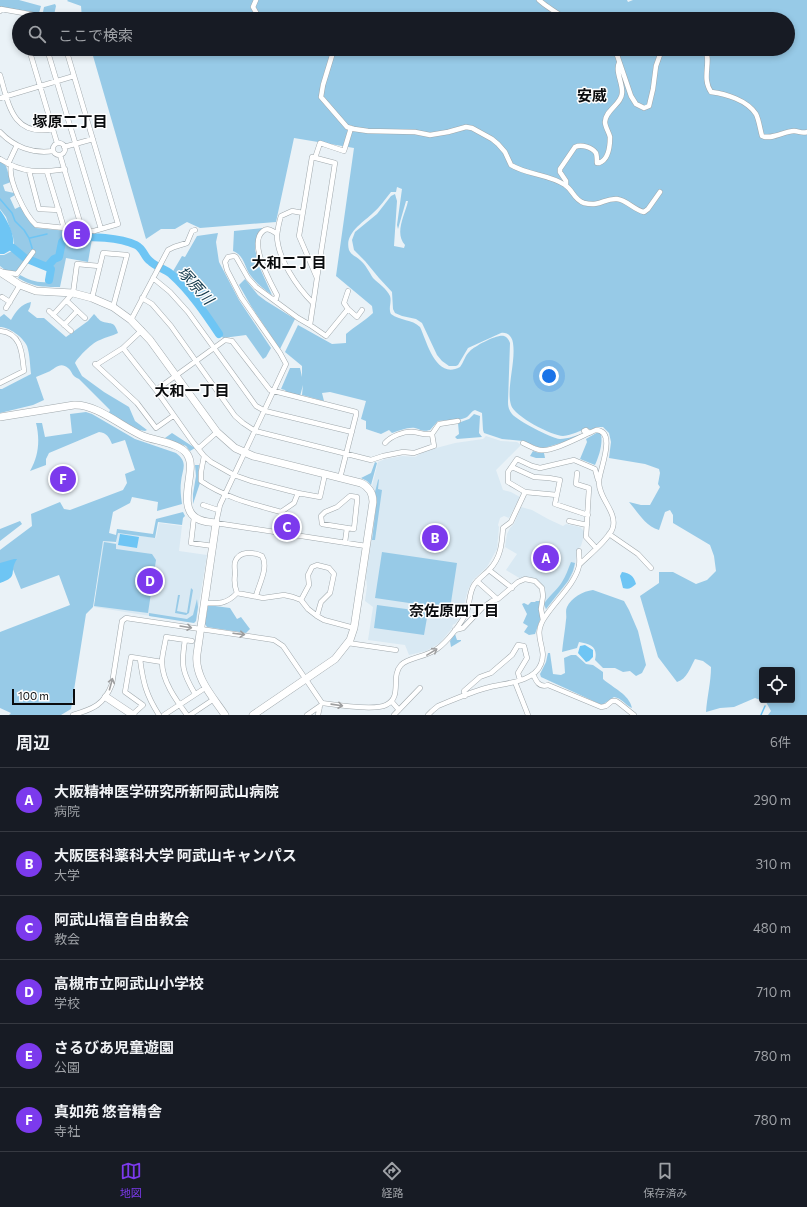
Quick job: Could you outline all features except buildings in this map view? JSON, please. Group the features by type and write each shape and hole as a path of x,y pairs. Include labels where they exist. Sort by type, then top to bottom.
{"street":[{"path":"256,0 253,7 256,12"},
{"path":"539,0 557,12"},
{"path":"0,11 1,9 18,12"},
{"path":"31,56 57,143"},
{"path":"50,56 101,229"},
{"path":"17,145 10,165 11,176 16,192 34,223 39,226 94,231 118,224 68,56"},
{"path":"332,56 321,97 347,127 368,131 415,132 430,135 466,127 472,128 498,144 505,152 511,165 515,168 556,180 566,185 576,198 583,203 594,205 610,199 617,199 633,206 639,211 644,212 648,209 660,192"},
{"path":"617,56 630,96 636,104 644,108 648,106 651,97 656,66 660,56"},
{"path":"708,56 706,82 711,92 729,96 752,109 757,116 762,136 768,137 793,131 804,133 807,132"},
{"path":"566,185 566,181 560,172 560,169 575,146 583,146 593,150 597,155 598,164 603,161 608,154 610,137 605,122 606,118 622,97 623,93 618,68 619,63"},
{"path":"0,75 10,109 14,117 23,125 39,131 53,129"},
{"path":"0,98 74,76"},
{"path":"315,158 320,143 344,151 351,128"},
{"path":"0,132 8,140 17,145 36,152 53,150"},
{"path":"64,147 93,139"},
{"path":"57,143 63,144 64,147"},
{"path":"53,150 53,147 57,143"},
{"path":"60,155 64,152 64,147"},
{"path":"53,150 57,155 60,155 82,229"},
{"path":"310,325 336,163 312,157 299,236 317,278"},
{"path":"0,159 10,165 29,171 47,172 65,169"},
{"path":"29,171 40,209 59,210"},
{"path":"47,172 64,228"},
{"path":"303,213 292,211 280,216 277,234 280,250 291,275 305,295 313,303"},
{"path":"277,234 266,227 260,237 258,248 262,264 277,295 291,313"},
{"path":"131,320 168,250 187,244 192,232 195,230"},
{"path":"0,272 18,274 32,252"},
{"path":"92,298 103,254 127,255 113,307"},
{"path":"225,715 199,675 196,658 218,510 286,364 241,297 225,265 226,259 231,256 236,257 256,287 291,313 326,336 348,309"},
{"path":"53,315 73,293 78,264 99,266"},
{"path":"0,272 20,285 36,291 73,293 92,298 113,307 131,320 142,330 217,432 227,442 245,453 363,484 372,494 373,502 354,628 348,643 335,660 253,715"},
{"path":"153,278 170,292 188,312 256,406 265,411 352,432"},
{"path":"6,308 20,285"},
{"path":"348,291 344,303 348,309 357,316 362,310"},
{"path":"273,299 276,299 277,295"},
{"path":"2,297 10,302"},
{"path":"142,298 152,304 163,316 235,416 243,424 255,431 372,460 403,452 414,453 434,446 432,434 439,424 458,421"},
{"path":"67,301 85,318"},
{"path":"49,311 71,331"},
{"path":"64,325 77,311"},
{"path":"142,330 123,348 96,364 137,403 156,428 173,416"},
{"path":"0,331 11,335 21,346 24,371 0,383"},
{"path":"156,390 225,340 234,342 267,387 274,392 355,411 356,415 340,478"},
{"path":"123,348 204,456 217,466 234,475 251,481 320,497 325,474"},
{"path":"0,417 74,405 83,405 94,409 142,436 181,448 187,453 190,460 189,510 194,517 200,520 216,524 366,546"},
{"path":"523,443 539,450 545,450 575,440 586,432 600,430 606,434 607,438 599,484"},
{"path":"199,448 217,432"},
{"path":"385,443 390,438 407,432 414,432 423,435 432,434"},
{"path":"204,456 201,481 237,500 281,512 294,504 298,493"},
{"path":"428,715 438,706 489,687 518,681 533,674 540,667 543,659 543,653 539,633 543,620 570,584 579,565 609,534 613,526 613,518 602,495 595,469 574,460 540,468 533,467 517,459 508,472 508,482 525,492 557,495"},
{"path":"512,467 533,477 560,480 555,504 588,515"},
{"path":"577,473 576,484 588,488 586,537 596,548"},
{"path":"307,715 321,704 352,707 384,706 392,702 396,692 397,672 401,666 408,660 423,657 437,649 455,630 466,612 472,590 477,581 496,561 500,552 503,528 511,522 525,492"},
{"path":"350,496 355,496 357,497 358,501 354,529 347,528 322,524 322,516 325,512 337,507 350,496"},
{"path":"203,505 218,510"},
{"path":"194,517 191,545 212,546"},
{"path":"568,521 587,525"},
{"path":"345,542 347,528"},
{"path":"609,534 638,554 651,568"},
{"path":"579,551 579,565"},
{"path":"237,593 234,587 235,562 242,554 252,553 262,556 265,564 264,572 256,596"},
{"path":"301,600 309,585 309,570 316,565 330,568 334,574 330,592 320,602 317,616"},
{"path":"489,570 512,588"},
{"path":"455,630 463,628 482,608 498,599 520,581 525,579 533,580 539,584 543,592 541,606 543,620"},
{"path":"477,581 498,599"},
{"path":"237,593 263,598 284,595 301,600 308,609 324,620 354,628"},
{"path":"204,603 225,603 232,599 237,593"},
{"path":"73,715 92,709 106,697 112,684 122,621 124,618 140,619 274,640 283,646 321,704 318,715"},
{"path":"187,715 168,684 162,662 166,637 192,640"},
{"path":"184,640 183,670 195,694"},
{"path":"348,643 396,650"},
{"path":"465,696 464,691 480,677 491,673 512,655 518,644 521,644 524,646 527,658 518,673 518,681 528,715"},
{"path":"143,705 125,692 131,657 162,662"},
{"path":"140,659 143,680 150,702 159,715"},
{"path":"533,674 537,682 541,685 548,685 601,707 606,706 612,701 616,701 634,715"},
{"path":"394,715 420,688"},
{"path":"164,715 202,690"},
{"path":"106,697 133,715 143,705 150,702"},
{"path":"190,715 214,699"},
{"path":"392,702 399,710"}],"shaded area":[{"path":"0,0 19,0 41,6 39,12 0,7"},
{"path":"627,0 628,2 633,0 807,0 807,715 768,715 771,711 767,703 795,703 795,667 759,667 759,699 755,698 734,707 720,708 706,712 711,667 703,661 695,659 686,676 677,682 658,657 640,596 659,583 659,572 673,572 696,584 707,580 716,571 714,556 710,545 673,523 673,515 670,510 665,512 659,530 654,528 642,518 629,502 641,505 650,505 660,487 658,484 660,473 659,469 645,464 609,458 611,442 609,433 603,427 597,427 591,430 587,428 576,433 563,436 558,435 534,425 514,409 511,405 510,391 514,350 512,338 509,335 501,333 468,348 458,365 449,366 437,355 422,323 416,319 395,313 393,309 392,292 354,250 352,240 355,232 377,214 391,196 395,194 397,201 394,246 404,248 405,245 400,235 400,229 408,201 406,201 398,229 397,225 402,189 397,187 396,192 391,192 376,211 356,228 349,238 348,244 351,253 366,266 373,278 389,293 391,314 398,318 417,324 420,327 429,350 434,358 445,368 452,370 460,367 467,354 473,349 491,339 505,336 510,343 508,404 512,414 527,425 556,438 566,438 585,433 564,442 544,448 538,447 523,441 502,439 484,433 482,413 475,410 467,417 462,419 438,421 430,430 424,431 409,428 392,433 389,430 381,434 366,429 366,421 361,419 366,401 330,392 322,393 324,401 302,395 303,385 300,396 281,389 290,368 300,368 302,377 302,366 285,352 298,325 332,344 346,343 346,334 373,313 372,306 336,276 354,148 294,138 276,222 200,228 187,222 175,229 161,229 146,239 93,56 795,56 795,12 81,12 81,6 67,1"},
{"path":"55,4 56,6 55,12 43,12 44,7"},
{"path":"0,161 6,166 11,182 3,185 5,191 14,193 15,195 10,198 15,209 21,206 36,228 89,233 89,236 66,235 65,242 67,238 92,239 88,262 66,258 60,287 38,286 18,278 20,275 37,282 48,282 49,280 51,267 31,259 34,252 32,250 17,272 5,270 0,266 0,255 4,255 12,251 14,243 6,217 0,209"},
{"path":"0,210 11,229 13,240 11,250 4,254 0,254"},
{"path":"263,228 257,235 255,249 259,266 272,295 253,279 240,256 233,251 234,231"},
{"path":"218,233 216,242 219,262 239,300 271,348 266,357 263,359 246,335 223,338 200,304 172,273 182,256 185,257 197,236"},
{"path":"34,259 48,265 48,268 46,269 31,263 30,260"},
{"path":"245,279 258,295 295,319 280,349 251,306 239,285"},
{"path":"31,302 28,311 37,318 44,318 66,337 88,321 94,314 101,321 115,326 118,333 97,341 82,354 75,363 82,376 104,392 129,407 135,421 147,430 139,430 109,413 110,410 79,379 75,377 70,369 62,365 36,377 44,400 33,405 0,413 0,389 31,374 27,346 15,333 4,327 0,327 0,317 4,314 11,320 19,308 24,304"},
{"path":"86,412 135,439 176,453 184,463 181,487 182,504 157,511 158,502 132,497 130,503 113,512 109,533 116,535 117,529 153,534 156,519 183,512 185,516 183,518 182,525 158,522 155,538 118,533 116,542 103,541 93,607 86,614 71,709 61,715 9,715 11,713 0,708 0,632 70,605 59,575 21,589 10,562 0,566 0,550 32,526 31,514 60,502 64,509 70,510 123,490 127,483 125,474 135,470 125,440 112,444 110,439 104,433 99,432 49,453 46,459 46,465 30,471 38,447 36,423 42,423 45,437 72,433 70,414"},
{"path":"474,414 480,416 479,433 482,437 457,439 455,437 459,434 458,423 469,419"},
{"path":"598,432 601,434 601,446 595,465 580,459 587,442 586,439"},
{"path":"172,433 195,448 190,451 186,446 165,438"},
{"path":"486,436 501,441 517,442 521,445 496,470 503,490 520,497 509,518 504,516 500,518 498,525 497,549 487,567 473,580 468,590 461,616 440,643 426,651 409,655 405,645 368,640 373,607 365,601 367,587 366,577 376,504 375,491 372,486 378,462 385,459 403,456 415,457 425,451 455,443 483,439"},
{"path":"533,451 544,453 545,458 530,456"},
{"path":"375,462 377,463 371,485 361,478 371,473"},
{"path":"195,465 199,465 198,481 200,483 193,504 196,476"},
{"path":"379,479 378,489 382,490 375,540 372,540 377,499 375,492"},
{"path":"521,507 532,510 563,526 566,524 580,527 585,532 581,546 577,550 575,566 571,579 546,610 543,605 545,590 540,582 530,577 521,579 506,570 517,554 505,547 507,534 514,524"},
{"path":"20,521 22,524 0,541 0,529"},
{"path":"159,523 182,526 179,551 207,555 196,621 194,623 94,607 103,541 116,543 118,533 156,538"},
{"path":"120,534 139,537 137,548 118,545"},
{"path":"104,542 116,544 116,549 152,554 156,560 148,613 94,606"},
{"path":"382,552 457,563 450,609 375,598"},
{"path":"17,559 12,576 6,581 0,583 0,563"},
{"path":"571,562 575,563 568,581 546,609 544,604 562,582"},
{"path":"622,572 631,575 636,584 627,589 623,588 620,576"},
{"path":"191,588 193,590 189,613 186,615 175,613 178,595 180,595 177,611 187,613"},
{"path":"593,590 624,601 638,631 646,665 642,673 636,676 630,671 623,672 615,668 603,668 595,660 596,656 593,647 583,643 579,642 577,648 562,652 567,607 571,601 578,596"},
{"path":"197,599 198,607 196,621 194,623 149,616 149,613 187,619 193,615"},
{"path":"540,601 541,617 535,634 529,635 524,632 528,626 523,623 527,614 522,604 524,603 528,605 531,602"},
{"path":"208,605 230,608 237,619 241,617 250,629 246,633 207,627 205,624"},
{"path":"377,605 428,612 424,635 374,628"},
{"path":"455,634 457,640 461,641 451,647 450,641"},
{"path":"585,645 593,650 593,657 586,662 578,653 580,646"},
{"path":"548,653 550,653 553,674 561,675 565,673 564,658 571,655 576,655 586,664 593,665 603,672 603,679 628,699 632,708 614,697 602,705 541,677 540,674 546,662"}],"waterway":[{"path":"0,199 12,213 15,221 24,230 29,238 33,251"},
{"path":"30,238 47,234"},
{"name":"塚原川","path":"13,248 25,258 47,267 54,259 59,257 62,242 66,237 92,237 120,240 136,245 148,259 155,265 171,274 185,288 203,310 219,334"},
{"path":"47,267 51,269 49,280"},
{"path":"761,715 765,706"}],"place":[{"name":"さるびあ児童遊園","path":"77,234"},
{"name":"真如苑 悠音精舎","path":"63,479"},
{"name":"阿武山福音自由教会","path":"287,527"},
{"name":"大阪医科薬科大学 阿武山キャンパス","path":"435,538"},
{"name":"大阪精神医学研究所新阿武山病院","path":"546,558"},
{"name":"高槻市立阿武山小学校","path":"150,581"}],"district":[{"name":"安威","path":"592,95"},
{"name":"塚原二丁目","path":"70,121"},
{"name":"大和二丁目","path":"289,262"},
{"name":"大和一丁目","path":"192,390"},
{"name":"奈佐原四丁目","path":"454,610"}]}
